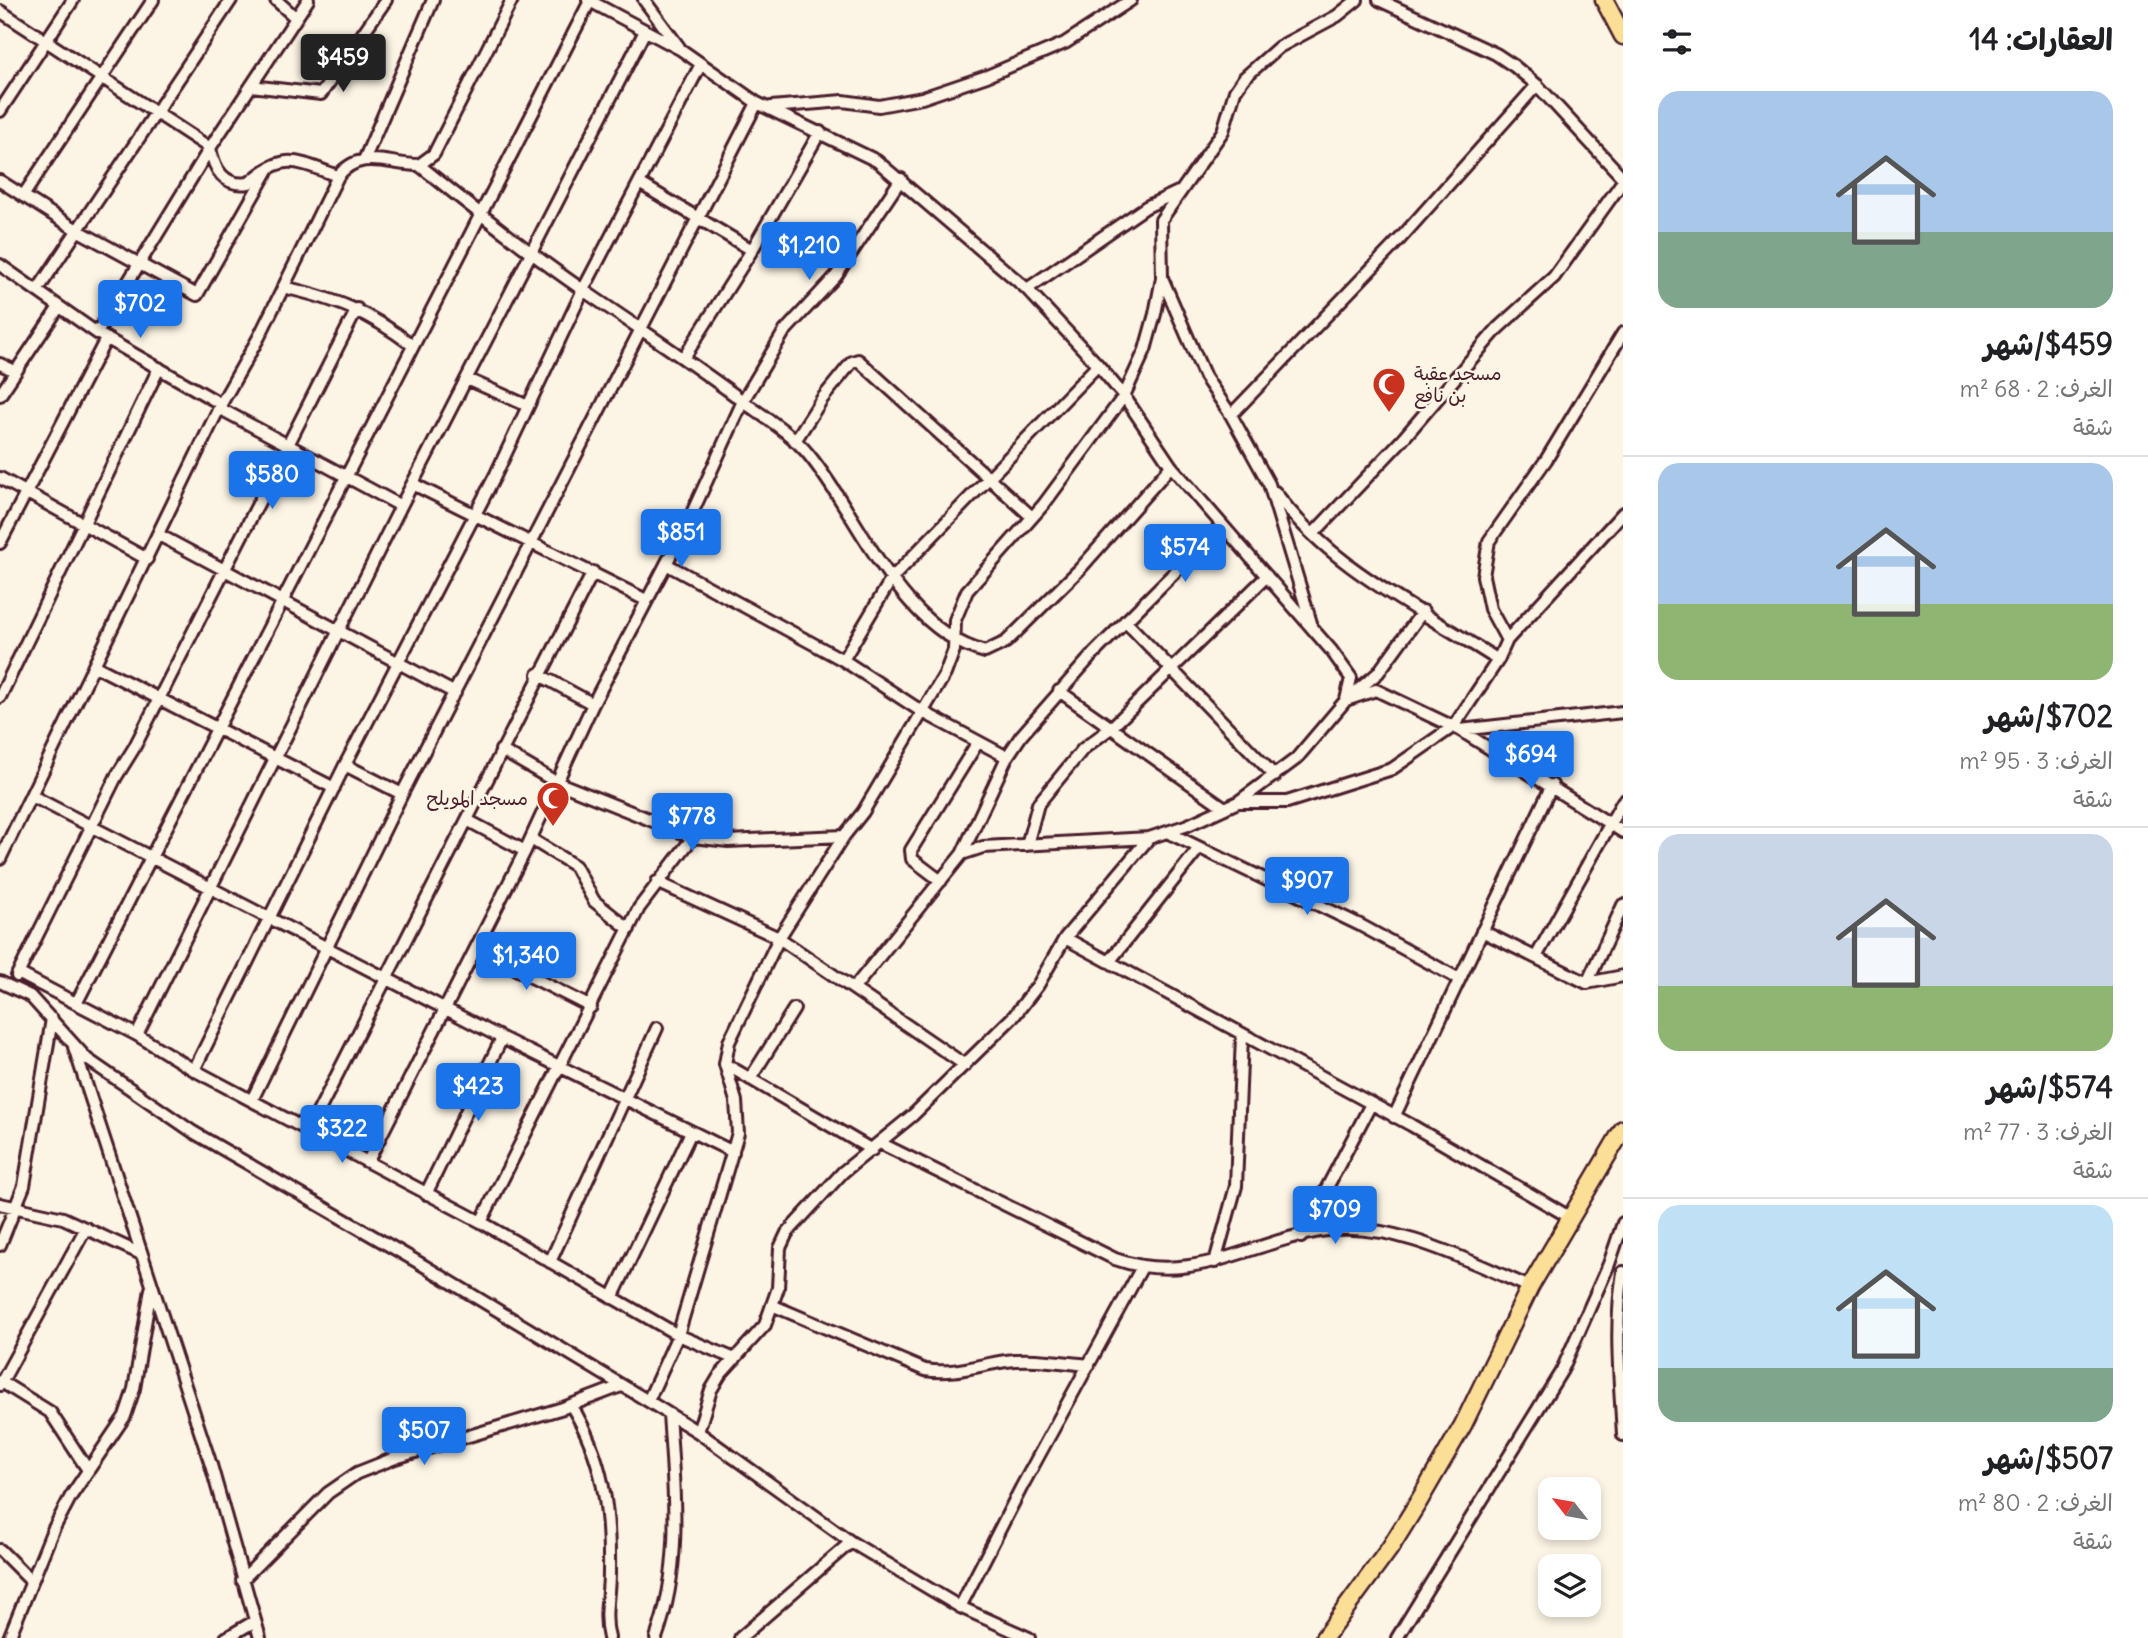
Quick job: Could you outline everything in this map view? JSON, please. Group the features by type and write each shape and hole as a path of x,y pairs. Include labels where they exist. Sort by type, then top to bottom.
{"main road":[{"path":"1604,0 1623,36"},
{"path":"1324,1638 1390,1548 1419,1501 1462,1424 1530,1287 1623,1129"}],"street":[{"path":"0,111 73,0"},
{"path":"23,196 153,0"},
{"path":"37,291 231,0"},
{"path":"276,0 296,18"},
{"path":"0,543 139,265 210,148 308,0"},
{"path":"251,86 321,94 386,0"},
{"path":"366,158 433,0"},
{"path":"419,165 434,154 443,141 512,0"},
{"path":"644,0 680,49"},
{"path":"768,108 843,101 879,106 922,98 986,76 1065,43 1131,0"},
{"path":"648,1401 678,1335 733,1152 738,1117 726,1064 729,1042 779,938 844,836 863,812 952,659 955,620 967,591 1032,517 1124,396 1145,350 1162,278 1161,220 1223,131 1235,90 1244,78 1279,47 1337,16 1357,0"},
{"path":"1313,534 1402,440 1498,328 1554,277 1623,180 1537,85 1496,54 1379,0"},
{"path":"76,1002 589,1 680,49 757,103 863,151 901,180 1027,289 1098,365 1124,396 1171,466 1313,629 1351,678 1346,700"},
{"path":"0,10 210,148 218,174 235,183 249,183 272,163 297,162 338,176"},
{"path":"137,1035 401,506 645,31"},
{"path":"194,1070 345,765 528,406 583,290 701,64"},
{"path":"1231,415 1399,240 1537,85"},
{"path":"252,1100 402,794 757,103"},
{"path":"685,356 752,250 820,132"},
{"path":"0,859 5,835 32,796 220,406 338,176 355,160 366,158 419,165 583,290 685,356 796,441 818,468 892,578 934,624 954,638 985,652 1006,642 1079,570 1171,466"},
{"path":"0,181 77,230 190,294 200,293 272,163"},
{"path":"368,1161 531,839 593,704 666,564 743,401 784,332 836,276 901,180"},
{"path":"639,183 752,250"},
{"path":"1027,289 1146,208 1184,189"},
{"path":"0,265 102,336 289,446 401,506"},
{"path":"1162,278 1205,377 1231,415 1269,484 1290,512 1364,578 1423,611 1498,660"},
{"path":"283,287 339,301 357,309 412,345"},
{"path":"0,395 59,307"},
{"path":"12,986 357,309"},
{"path":"1507,639 1490,609 1483,576 1489,541 1546,460 1623,333"},
{"path":"796,441 822,399 852,362 858,360 1032,517"},
{"path":"0,364 15,371"},
{"path":"843,660 892,578 1098,365"},
{"path":"0,697 159,368"},
{"path":"467,379 528,406"},
{"path":"0,478 147,559"},
{"path":"413,484 646,600"},
{"path":"1269,484 1313,629"},
{"path":"1238,802 1287,803 1392,769 1457,728 1498,660 1507,639 1623,513"},
{"path":"854,988 962,854 1007,757 1059,691 1222,525"},
{"path":"159,535 455,693"},
{"path":"666,564 843,660 921,711 1007,757"},
{"path":"309,1130 538,674 593,572"},
{"path":"1027,845 1038,804 1083,749 1112,727 1267,576"},
{"path":"962,854 983,847 1149,838 1238,802 1296,759 1346,700 1378,673 1423,611"},
{"path":"1125,621 1275,776"},
{"path":"95,666 334,788"},
{"path":"538,674 593,704"},
{"path":"1346,700 1376,690 1457,728 1552,785 1623,832"},
{"path":"1059,691 1225,808"},
{"path":"1457,728 1623,712"},
{"path":"941,881 912,859 911,850 978,742"},
{"path":"501,750 556,782 693,837 728,841 844,836"},
{"path":"345,765 402,794"},
{"path":"1394,1117 1552,785"},
{"path":"32,796 561,1068 733,1152"},
{"path":"1536,957 1623,801"},
{"path":"467,820 525,851"},
{"path":"1167,832 1360,925 1459,979"},
{"path":"481,1222 629,929 657,882 693,837"},
{"path":"698,1432 711,1390 765,1325 774,1306 780,1248 787,1233 843,1172 876,1147 1014,1016 1065,938 1149,838"},
{"path":"531,839 575,866 594,901 629,929"},
{"path":"1109,962 1199,848"},
{"path":"657,882 779,938 965,1065"},
{"path":"1587,983 1623,905"},
{"path":"1482,931 1587,983 1623,976"},
{"path":"1065,938 1371,1104 1571,1218"},
{"path":"475,949 591,1007"},
{"path":"18,973 481,1222 678,1335 735,1359"},
{"path":"0,982 12,986 37,1002 74,1047 192,1132 416,1261 670,1414 851,1542 960,1608 1029,1638"},
{"path":"750,1079 794,1009"},
{"path":"0,1245 17,1209 27,1174 52,1019"},
{"path":"550,1262 657,1028"},
{"path":"1214,1262 1236,1186 1242,1036"},
{"path":"426,1194 502,1038"},
{"path":"74,1047 229,1524 242,1580 260,1638"},
{"path":"726,1064 876,1147 1115,1259 1142,1267 1181,1268 1214,1262 1328,1230 1353,1230 1417,1240 1530,1287"},
{"path":"1301,1237 1371,1104"},
{"path":"612,1298 691,1132"},
{"path":"0,1204 55,1216 139,1253"},
{"path":"1397,1638 1562,1370 1609,1264 1623,1224"},
{"path":"86,1228 1,1383 56,1418 71,1448 89,1470"},
{"path":"960,1608 1142,1267"},
{"path":"1623,1272 1618,1334 1623,1435"},
{"path":"9,1638 52,1532 89,1470 119,1427 130,1402 152,1286"},
{"path":"774,1306 925,1370 953,1373 1009,1360 1089,1365"},
{"path":"242,1580 328,1493 357,1473 395,1458 572,1405 621,1385"},
{"path":"572,1405 591,1438 601,1468 609,1538 605,1617 609,1638"},
{"path":"656,1638 668,1597 676,1535 670,1414"},
{"path":"740,1638 851,1542"},
{"path":"0,1550 31,1581"},
{"path":"226,1638 256,1620"}],"place":[{"name":"مسجد عقبة بن نافع","path":"1389,414"},
{"name":"مسجد المويلح","path":"553,828"}]}
